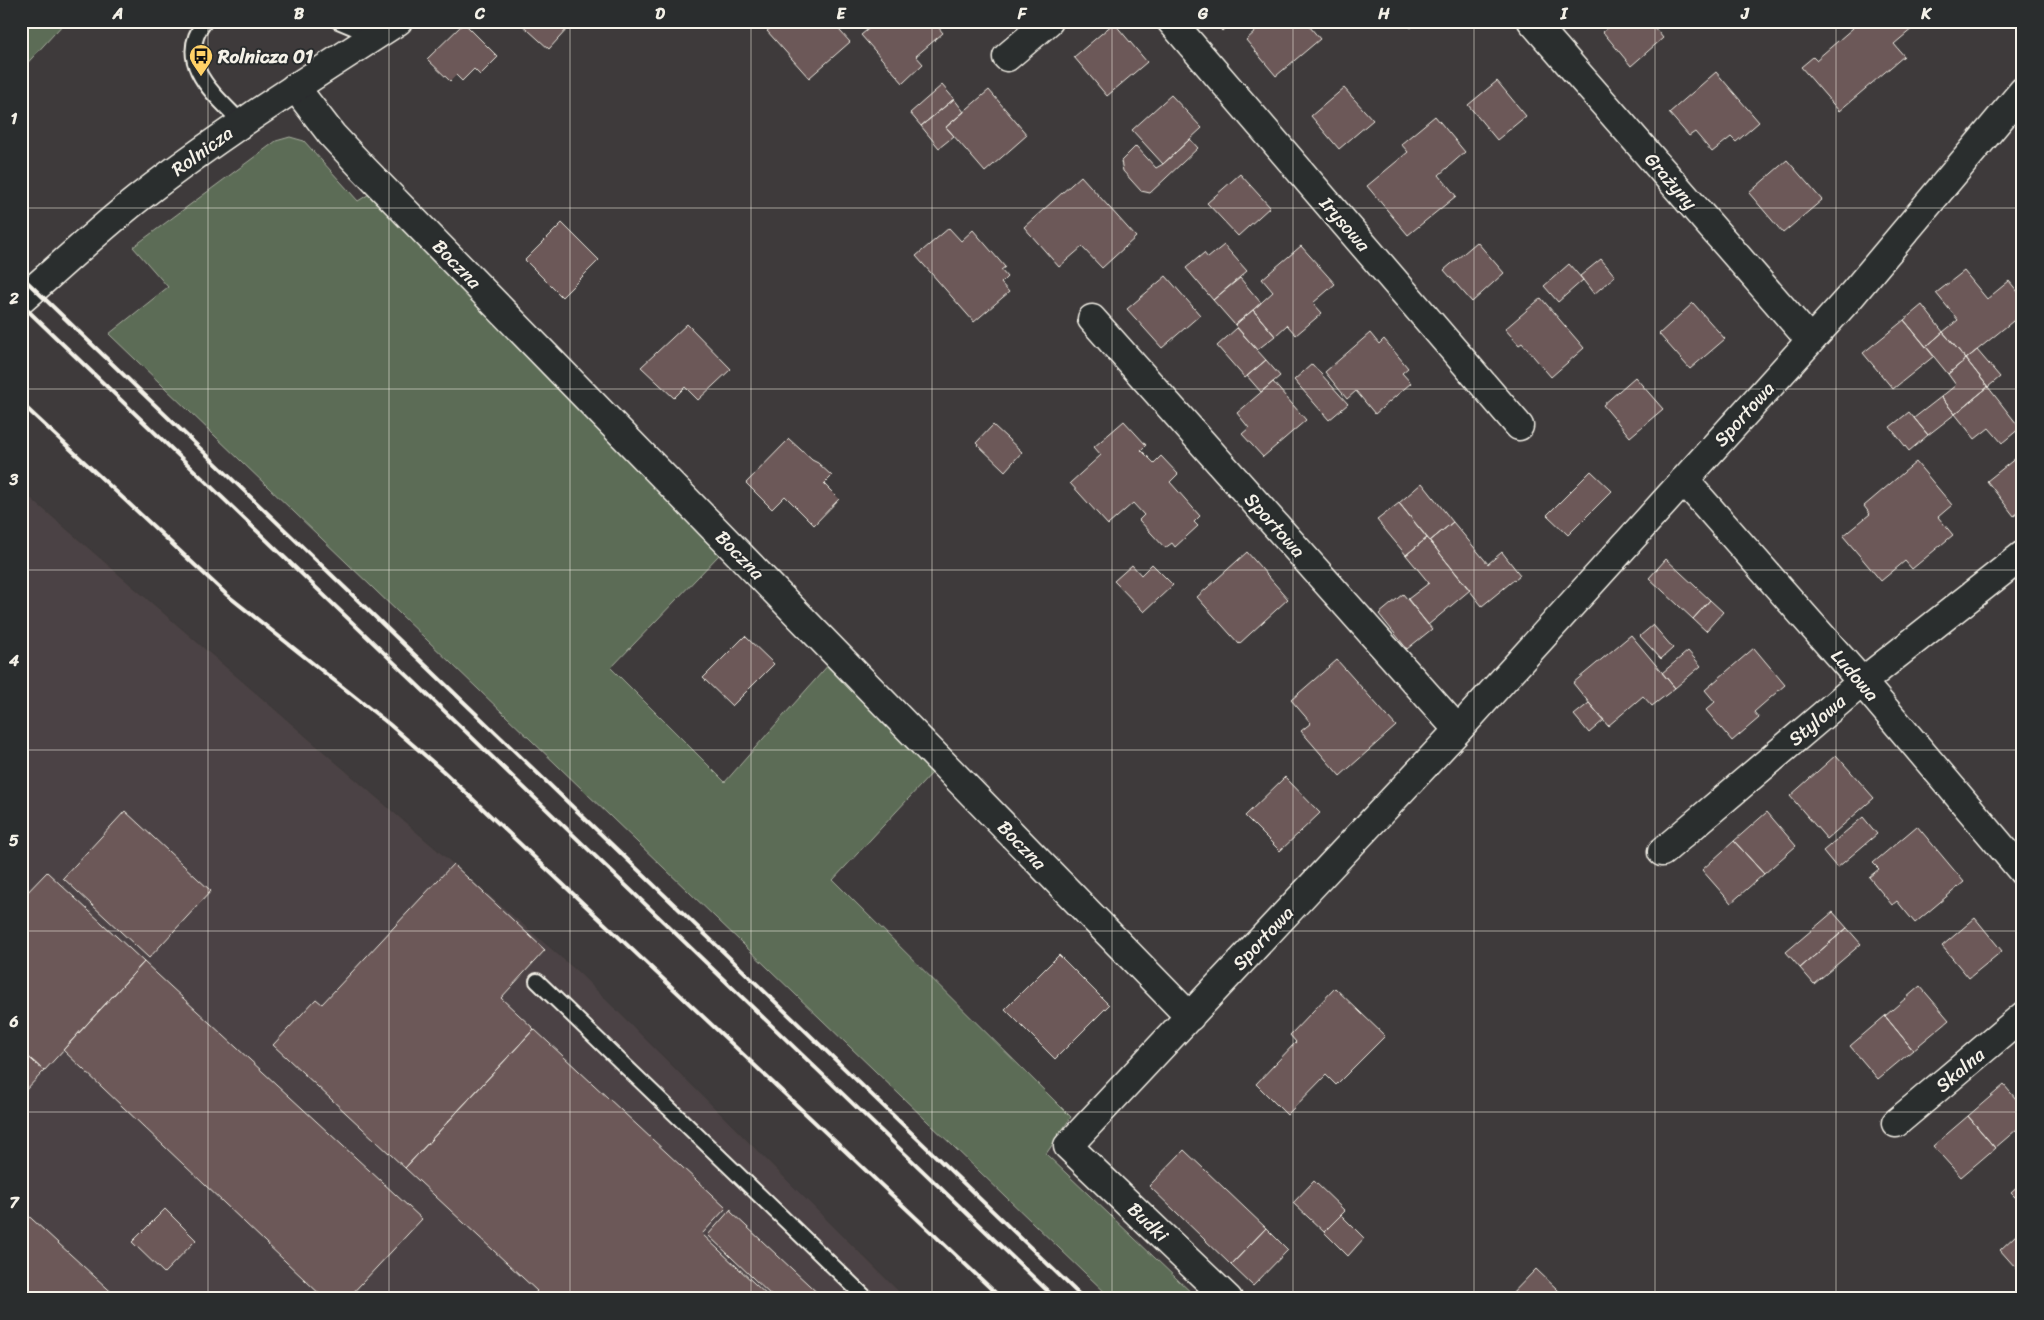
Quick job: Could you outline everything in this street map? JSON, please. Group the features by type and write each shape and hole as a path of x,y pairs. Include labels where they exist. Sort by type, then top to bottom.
{"street":[{"name":"Rolnicza","path":"21,300 124,210 242,123 398,21"},
{"path":"1007,57 1050,21"},
{"name":"Irysowa","path":"1171,21 1519,426"},
{"name":"Grażyny","path":"1532,21 1810,340"},
{"name":"Boczna","path":"295,88 327,129 363,168 1190,1016"},
{"name":"Sportowa","path":"1068,1146 1458,730 1850,296 2023,91"},
{"name":"Sportowa","path":"1092,320 1458,730"},
{"name":"Ludowa","path":"1684,480 1862,682 2023,872"},
{"name":"Stylowa","path":"1662,852 1862,682 2023,555"},
{"name":"Skalna","path":"1896,1123 2023,1016"},
{"name":"Budki","path":"1068,1146 1228,1299"}],"lane":[{"path":"205,21 196,38 193,51 195,65 201,77 217,97 242,123"},
{"path":"338,21 374,36"},
{"path":"536,981 867,1299"}],"shaded area":[{"path":"21,490 580,974 906,1299 21,1299"}],"green space":[{"path":"21,21 66,21 21,70"},
{"path":"290,137 304,141 358,201 371,193 719,555 611,668 725,782 830,663 933,772 833,880 1071,1117 1046,1154 1198,1299 1112,1299 109,334 168,287 133,247 276,141"}],"building":[{"path":"518,21 561,21 568,28 549,49"},
{"path":"778,21 831,21 850,42 809,78 767,31"},
{"path":"878,21 933,21 943,33 916,56 923,64 903,83 861,35"},
{"path":"1214,21 1233,21 1222,31"},
{"path":"1267,21 1290,21 1294,26 1300,21 1305,21 1320,39 1276,76 1246,40"},
{"path":"1405,21 1418,21 1411,28"},
{"path":"1616,21 1649,21 1663,38 1631,66 1603,32"},
{"path":"1851,21 1907,21 1913,28 1894,44 1904,56 1839,111 1801,67 1813,57 1816,60 1853,28 1849,23"},
{"path":"464,23 498,57 480,75 474,69 462,81 456,75 450,81 427,59"},
{"path":"1114,23 1147,62 1107,96 1074,57"},
{"path":"1716,72 1759,122 1736,142 1731,137 1712,152 1695,132 1689,136 1669,113"},
{"path":"1497,81 1526,116 1497,140 1468,105"},
{"path":"942,85 954,99 921,126 910,113"},
{"path":"1344,88 1373,120 1339,149 1311,116"},
{"path":"989,90 1027,135 985,172 946,127"},
{"path":"1171,95 1202,128 1163,164 1132,130"},
{"path":"954,99 964,112 946,127 954,136 939,148 921,126"},
{"path":"1435,116 1465,152 1439,175 1456,196 1408,235 1367,186 1408,152 1401,144"},
{"path":"1190,139 1198,148 1150,193 1141,191 1123,171 1121,161 1136,146 1156,168"},
{"path":"2023,153 2023,163 2018,157"},
{"path":"1787,160 1822,200 1783,233 1749,193"},
{"path":"1240,174 1270,207 1238,236 1207,203"},
{"path":"1081,176 1136,237 1102,268 1082,247 1059,267 1024,227"},
{"path":"562,223 599,260 562,297 525,260"},
{"path":"949,228 961,241 973,230 1005,267 1001,270 1007,277 1001,283 1009,292 974,322 916,256"},
{"path":"1477,242 1504,273 1472,302 1444,270"},
{"path":"1224,245 1247,271 1213,300 1186,268 1204,253 1208,258"},
{"path":"1301,246 1335,284 1313,303 1322,313 1296,335 1287,325 1275,336 1253,310 1273,292 1262,279"},
{"path":"1601,259 1615,276 1594,294 1580,276"},
{"path":"1569,264 1583,280 1558,302 1544,286"},
{"path":"1964,271 1987,299 2009,281 2023,298 2023,313 1966,359 1943,332 1958,320 1936,293"},
{"path":"1166,276 1200,315 1162,348 1127,309"},
{"path":"1240,278 1261,303 1235,325 1213,300"},
{"path":"1541,298 1584,348 1551,377 1522,343 1519,345 1505,329"},
{"path":"1693,303 1725,339 1690,369 1659,334"},
{"path":"1922,305 1943,332 1926,347 1904,320"},
{"path":"1253,310 1275,336 1257,350 1235,325"},
{"path":"1904,320 1934,356 1893,389 1863,353"},
{"path":"687,324 731,369 698,400 685,387 674,398 641,367"},
{"path":"1237,328 1266,360 1245,378 1217,346"},
{"path":"1943,332 1966,359 1948,374 1926,347"},
{"path":"1370,333 1379,344 1384,339 1408,368 1402,373 1411,383 1375,414 1356,391 1347,399 1325,372"},
{"path":"1977,350 2000,377 1988,387 1966,359"},
{"path":"1966,359 1988,387 1955,414 1941,397 1956,385 1948,374"},
{"path":"1266,360 1280,376 1261,392 1247,376"},
{"path":"1312,364 1348,404 1329,420 1294,380"},
{"path":"1635,377 1663,409 1630,437 1603,405"},
{"path":"1273,382 1306,420 1263,457 1242,434 1249,428 1237,413"},
{"path":"1988,387 2020,428 2002,443 1989,428 1975,439 1955,414"},
{"path":"1941,397 1955,414 1928,435 1914,418"},
{"path":"1909,412 1928,435 1909,451 1890,427"},
{"path":"1124,421 1146,445 1141,450 1154,463 1161,456 1178,474 1170,482 1200,516 1194,522 1198,526 1175,547 1172,543 1165,548 1139,520 1144,515 1133,503 1108,525 1070,483 1101,455 1094,447"},
{"path":"993,425 1022,452 1005,471 976,443"},
{"path":"789,439 832,476 824,484 839,499 814,525 785,496 772,509 746,483"},
{"path":"2021,454 2023,509 2014,516 1987,481"},
{"path":"1916,462 1952,505 1938,517 1953,535 1912,569 1905,561 1881,581 1843,536 1870,514 1864,506"},
{"path":"1591,471 1612,491 1568,535 1547,515"},
{"path":"1422,483 1453,522 1430,541 1399,503"},
{"path":"1399,503 1427,538 1406,555 1377,520"},
{"path":"1453,522 1488,564 1502,552 1520,575 1482,606 1430,541"},
{"path":"1427,538 1470,590 1428,625 1408,599 1429,583 1406,555"},
{"path":"1247,552 1288,599 1239,644 1197,597"},
{"path":"1666,559 1710,600 1693,619 1649,578"},
{"path":"1152,564 1173,585 1144,612 1114,581 1132,565 1141,575"},
{"path":"1403,594 1432,629 1407,649 1379,614"},
{"path":"1710,600 1723,612 1706,631 1693,619"},
{"path":"1653,625 1673,648 1661,659 1640,636"},
{"path":"1631,635 1675,688 1652,706 1643,696 1608,726 1573,683"},
{"path":"745,636 774,664 732,706 703,678"},
{"path":"1754,648 1785,685 1754,712 1759,718 1732,741 1706,710 1715,702 1705,690"},
{"path":"1688,651 1701,666 1675,688 1662,673"},
{"path":"1337,660 1396,726 1340,776 1301,731 1311,723 1291,700"},
{"path":"1589,703 1604,720 1589,733 1574,715"},
{"path":"1836,755 1874,798 1827,839 1790,796"},
{"path":"1285,777 1320,813 1280,851 1245,816"},
{"path":"125,811 211,891 149,958 63,878"},
{"path":"1767,812 1796,846 1764,874 1734,841"},
{"path":"1863,817 1877,834 1837,868 1823,851"},
{"path":"1917,826 1964,882 1915,923 1897,901 1892,905 1869,877 1879,869 1873,863"},
{"path":"1734,841 1764,874 1731,903 1702,870"},
{"path":"453,864 545,950 501,998 534,1029 405,1168 273,1045 316,999 322,1004"},
{"path":"47,872 144,962 44,1071 21,1050 21,899"},
{"path":"1833,912 1847,928 1800,968 1786,952"},
{"path":"1975,918 2002,951 1969,978 1942,946"},
{"path":"1847,928 1861,944 1814,984 1800,968"},
{"path":"1059,955 1109,1005 1055,1059 1005,1009"},
{"path":"144,962 422,1219 347,1299 325,1299 63,1050"},
{"path":"1920,986 1949,1020 1913,1050 1885,1016"},
{"path":"1335,988 1385,1036 1336,1085 1326,1075 1287,1115 1256,1084 1296,1042 1290,1035"},
{"path":"1885,1016 1913,1050 1878,1079 1850,1046"},
{"path":"534,1029 726,1208 702,1234 771,1299 530,1299 537,1291 405,1168"},
{"path":"21,1050 44,1071 21,1095"},
{"path":"2004,1085 2023,1107 2023,1124 1995,1148 1968,1116"},
{"path":"1968,1116 1995,1148 1961,1177 1933,1146"},
{"path":"1184,1150 1266,1228 1231,1265 1149,1186"},
{"path":"1314,1181 1345,1211 1324,1232 1293,1203"},
{"path":"2023,1182 2023,1205 2011,1193"},
{"path":"21,1209 119,1299 21,1299"},
{"path":"165,1209 196,1240 164,1273 132,1242"},
{"path":"731,1209 731,1212 824,1299 775,1299 708,1235"},
{"path":"1341,1215 1364,1238 1348,1256 1324,1232"},
{"path":"1266,1228 1288,1250 1253,1286 1231,1265"},
{"path":"2016,1235 2023,1243 2023,1276 2000,1250"},
{"path":"1536,1269 1559,1291 1552,1299 1507,1299"}],"railway":[{"path":"21,276 1084,1299"},
{"path":"21,304 1056,1299"},
{"path":"21,403 227,595 389,724 443,771 1002,1299"}],"place":[{"name":"Rolnicza 01","path":"201,77"}]}
